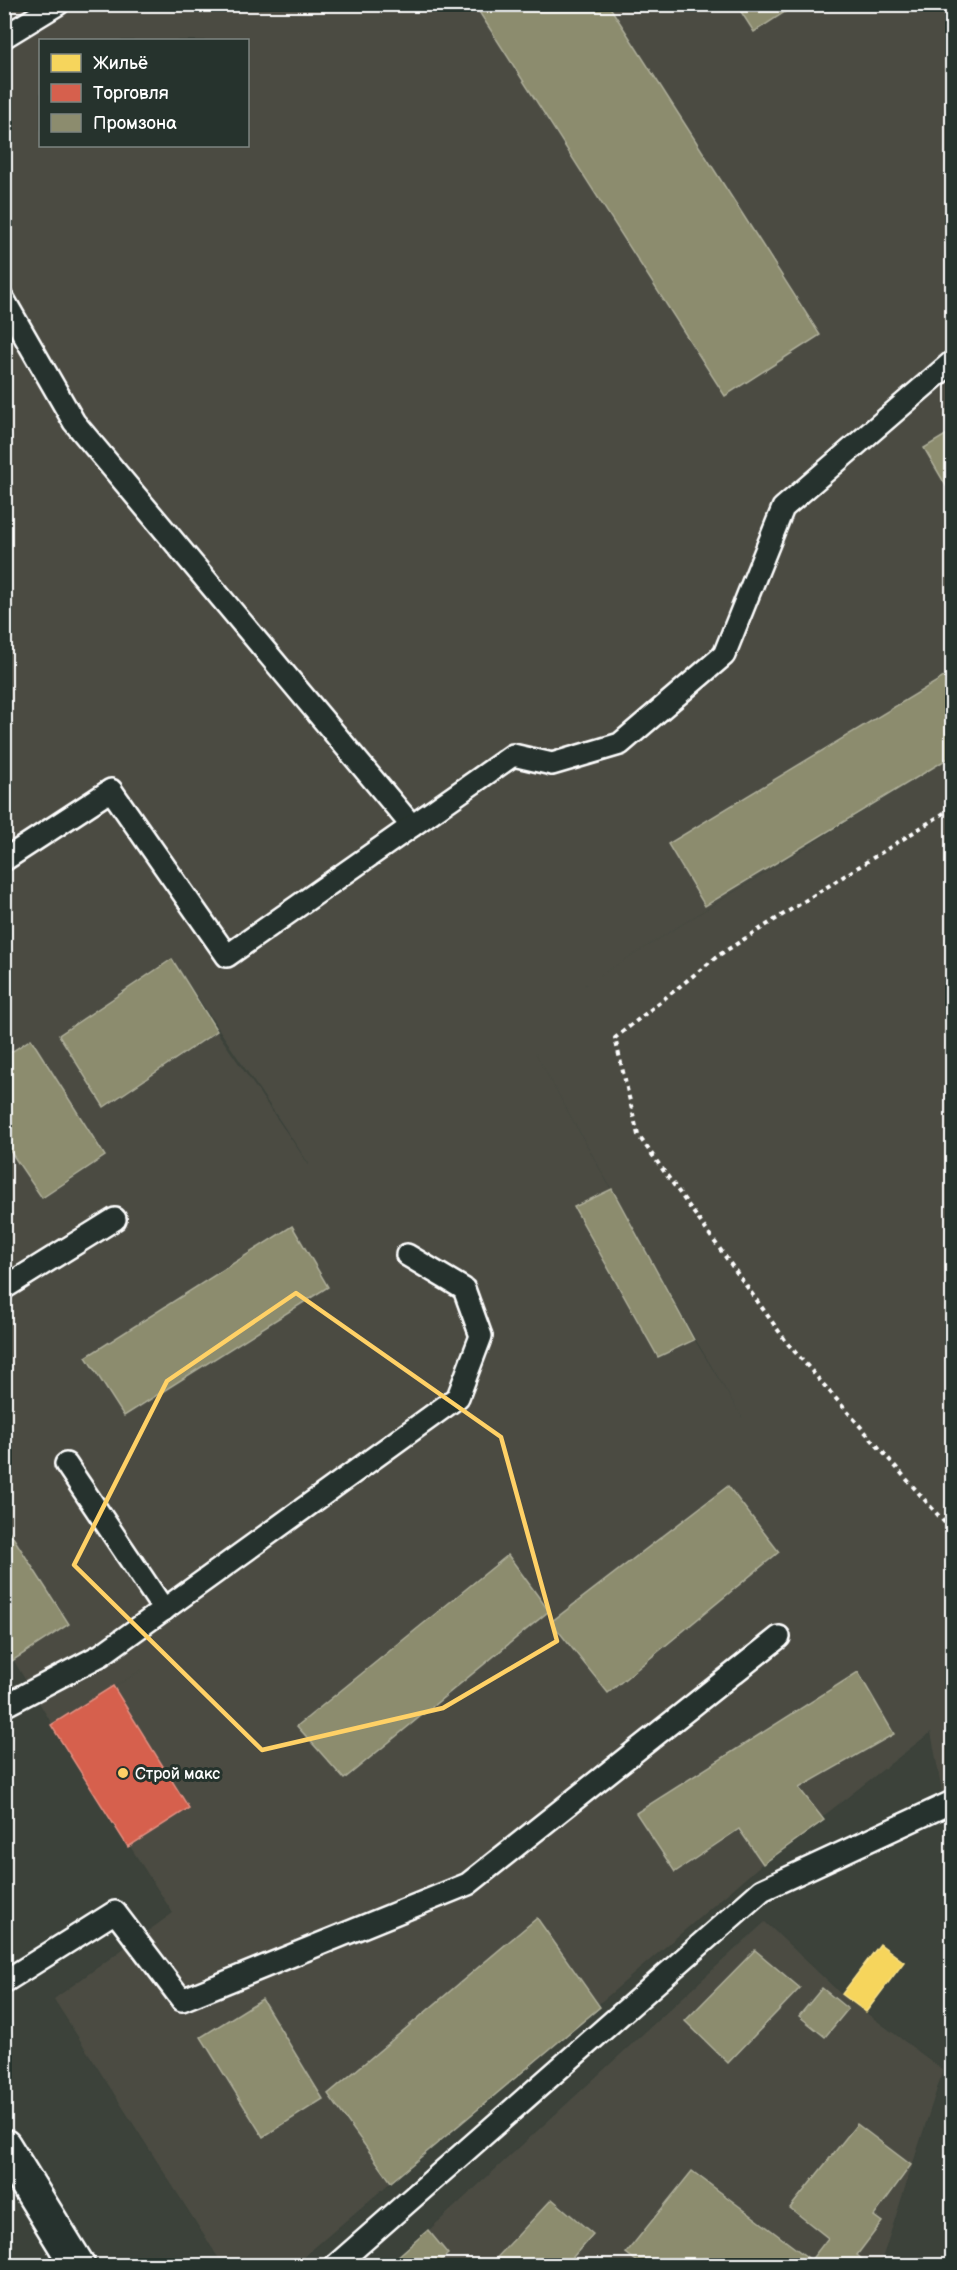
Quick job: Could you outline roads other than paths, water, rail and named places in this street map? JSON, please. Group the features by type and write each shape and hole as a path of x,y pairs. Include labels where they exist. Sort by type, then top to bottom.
{"main road":[{"path":"4,2146 78,2265"}],"lane":[{"path":"4,37 58,4"},
{"path":"4,300 74,422 412,826"},
{"path":"4,860 111,790 227,956 513,755 552,764 620,744 724,655 783,508 952,362"},
{"path":"4,1288 115,1219"},
{"path":"4,1706 101,1656 458,1397 480,1336 464,1289 407,1255"},
{"path":"66,1464 164,1610"},
{"path":"4,1982 114,1912 182,2000 468,1884 779,1637"},
{"path":"335,2265 762,1890 952,1802"}],"place":[{"name":"Строй макс","path":"123,1773"}]}
